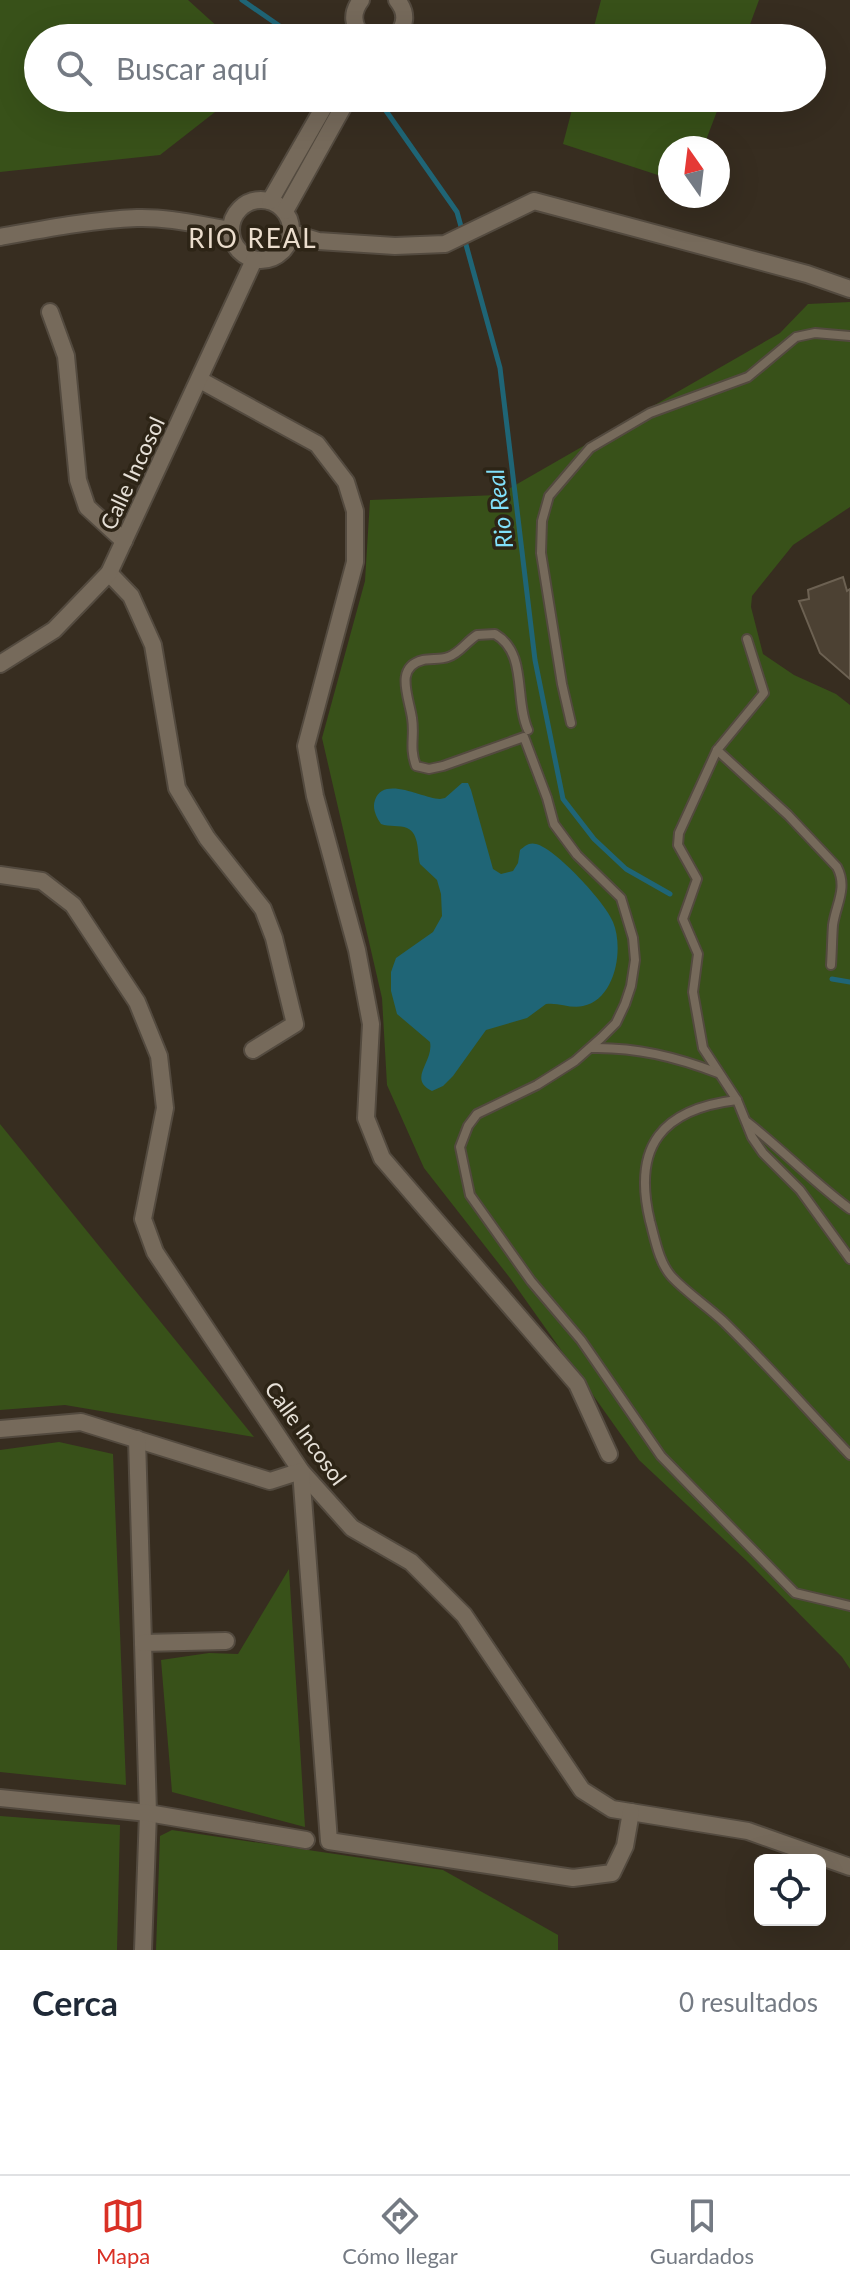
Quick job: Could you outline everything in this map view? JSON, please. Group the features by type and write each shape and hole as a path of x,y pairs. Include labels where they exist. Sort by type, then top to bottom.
{"street":[{"path":"356,24 354,15 361,0"},
{"path":"397,0 404,13 404,24"},
{"path":"270,201 333,112"},
{"path":"285,211 335,112"},
{"path":"270,201 285,211 291,221 292,233 285,250 271,260 254,260 241,254 233,244 230,230 232,219 248,203 270,201"},
{"path":"292,233 318,241 395,246 445,244 534,201 807,274 850,289"},
{"path":"0,237 139,218 230,230"},
{"name":"Calle Incosol","path":"0,664 54,630 109,573 254,260"},
{"path":"50,312 66,356 78,480 87,507 124,541"},
{"path":"200,380 317,444 346,482 355,511 355,562 306,746 315,796 357,950 371,1024 366,1118 382,1158 577,1384 609,1454"},
{"path":"109,573 131,596 153,645 177,788 207,838 263,909 274,938 295,1024 253,1050"},
{"name":"Calle Incosol","path":"0,875 42,881 73,905 137,1002 159,1056 165,1108 143,1219 155,1252 301,1471 352,1528 411,1562 464,1615 582,1790 612,1809 748,1831 850,1867"},
{"path":"0,1429 81,1422 270,1481 301,1471 329,1841 573,1878 612,1873 625,1846 631,1812"},
{"path":"137,1439 148,1813 143,1950"},
{"path":"143,1643 226,1641"},
{"path":"0,1798 148,1813 306,1840"}],"lane":[{"path":"571,723 541,553 542,521 549,496 590,448 650,413 748,377 796,337 815,333 850,336"},
{"path":"528,730 522,717 515,661 502,638 495,634 477,635 455,654 418,662 411,665 406,673 405,685 413,721 411,754 416,766 429,769 443,766 524,737 554,824 577,855 621,898 633,938 635,960 631,986 616,1023 575,1061 537,1085 477,1114 462,1135 460,1147 470,1195 531,1281 581,1340 661,1456 795,1593 850,1606"},
{"path":"747,639 764,693 717,750 679,833 678,845 697,879 683,919 698,954 693,992 697,1020 703,1048 737,1100 752,1137 763,1153 800,1190 850,1259"},
{"path":"717,750 788,815 837,867 841,875 842,896 834,920 831,965"},
{"path":"590,1048 636,1049 719,1073"},
{"path":"737,1100 696,1108 670,1123 651,1148 645,1170 645,1189 657,1250 672,1277 721,1319 850,1455"},
{"path":"746,1121 850,1209"}],"green space":[{"path":"0,0 188,0 215,24 24,24 24,112 215,112 160,155 0,172"},
{"path":"601,0 759,0 750,24 595,24"},
{"path":"571,112 717,112 708,136 658,136 658,175 563,144"},
{"path":"850,302 850,507 793,545 752,596 751,607 763,654 794,675 836,694 850,705 850,1669 842,1657 748,1562 639,1460 510,1278 424,1168 387,1085 382,998 322,738 365,581 370,500 498,495 780,333 808,304"},
{"path":"0,1124 254,1437 65,1405 0,1410"},
{"path":"59,1442 113,1454 126,1785 0,1772 0,1450"},
{"path":"289,1569 305,1827 172,1792 161,1660 209,1653 238,1654"},
{"path":"0,1816 120,1825 117,1950 0,1950"},
{"path":"172,1830 443,1870 558,1935 558,1950 156,1950 160,1836"}],"water":[{"path":"462,783 468,783 471,790 493,869 501,874 513,871 520,850 529,844 536,844 555,855 579,877 608,913 616,933 617,958 610,983 594,1001 578,1007 546,1004 527,1018 486,1030 453,1076 432,1091 425,1086 421,1075 430,1042 397,1014 391,991 391,972 396,958 433,932 442,916 441,894 437,880 420,864 414,835 404,827 381,824 374,803 380,793 387,789 445,798"}],"building":[{"path":"843,577 847,591 850,589 850,679 820,653 799,601 809,599 808,590"}],"waterway":[{"name":"Rio Real","path":"242,0 277,24"},
{"name":"Rio Real","path":"387,112 457,212 500,368 535,660 563,799 594,839 626,869 670,894"},
{"name":"Rio Real","path":"832,979 850,982"}],"district":[{"name":"RIO REAL","path":"253,238"}]}
